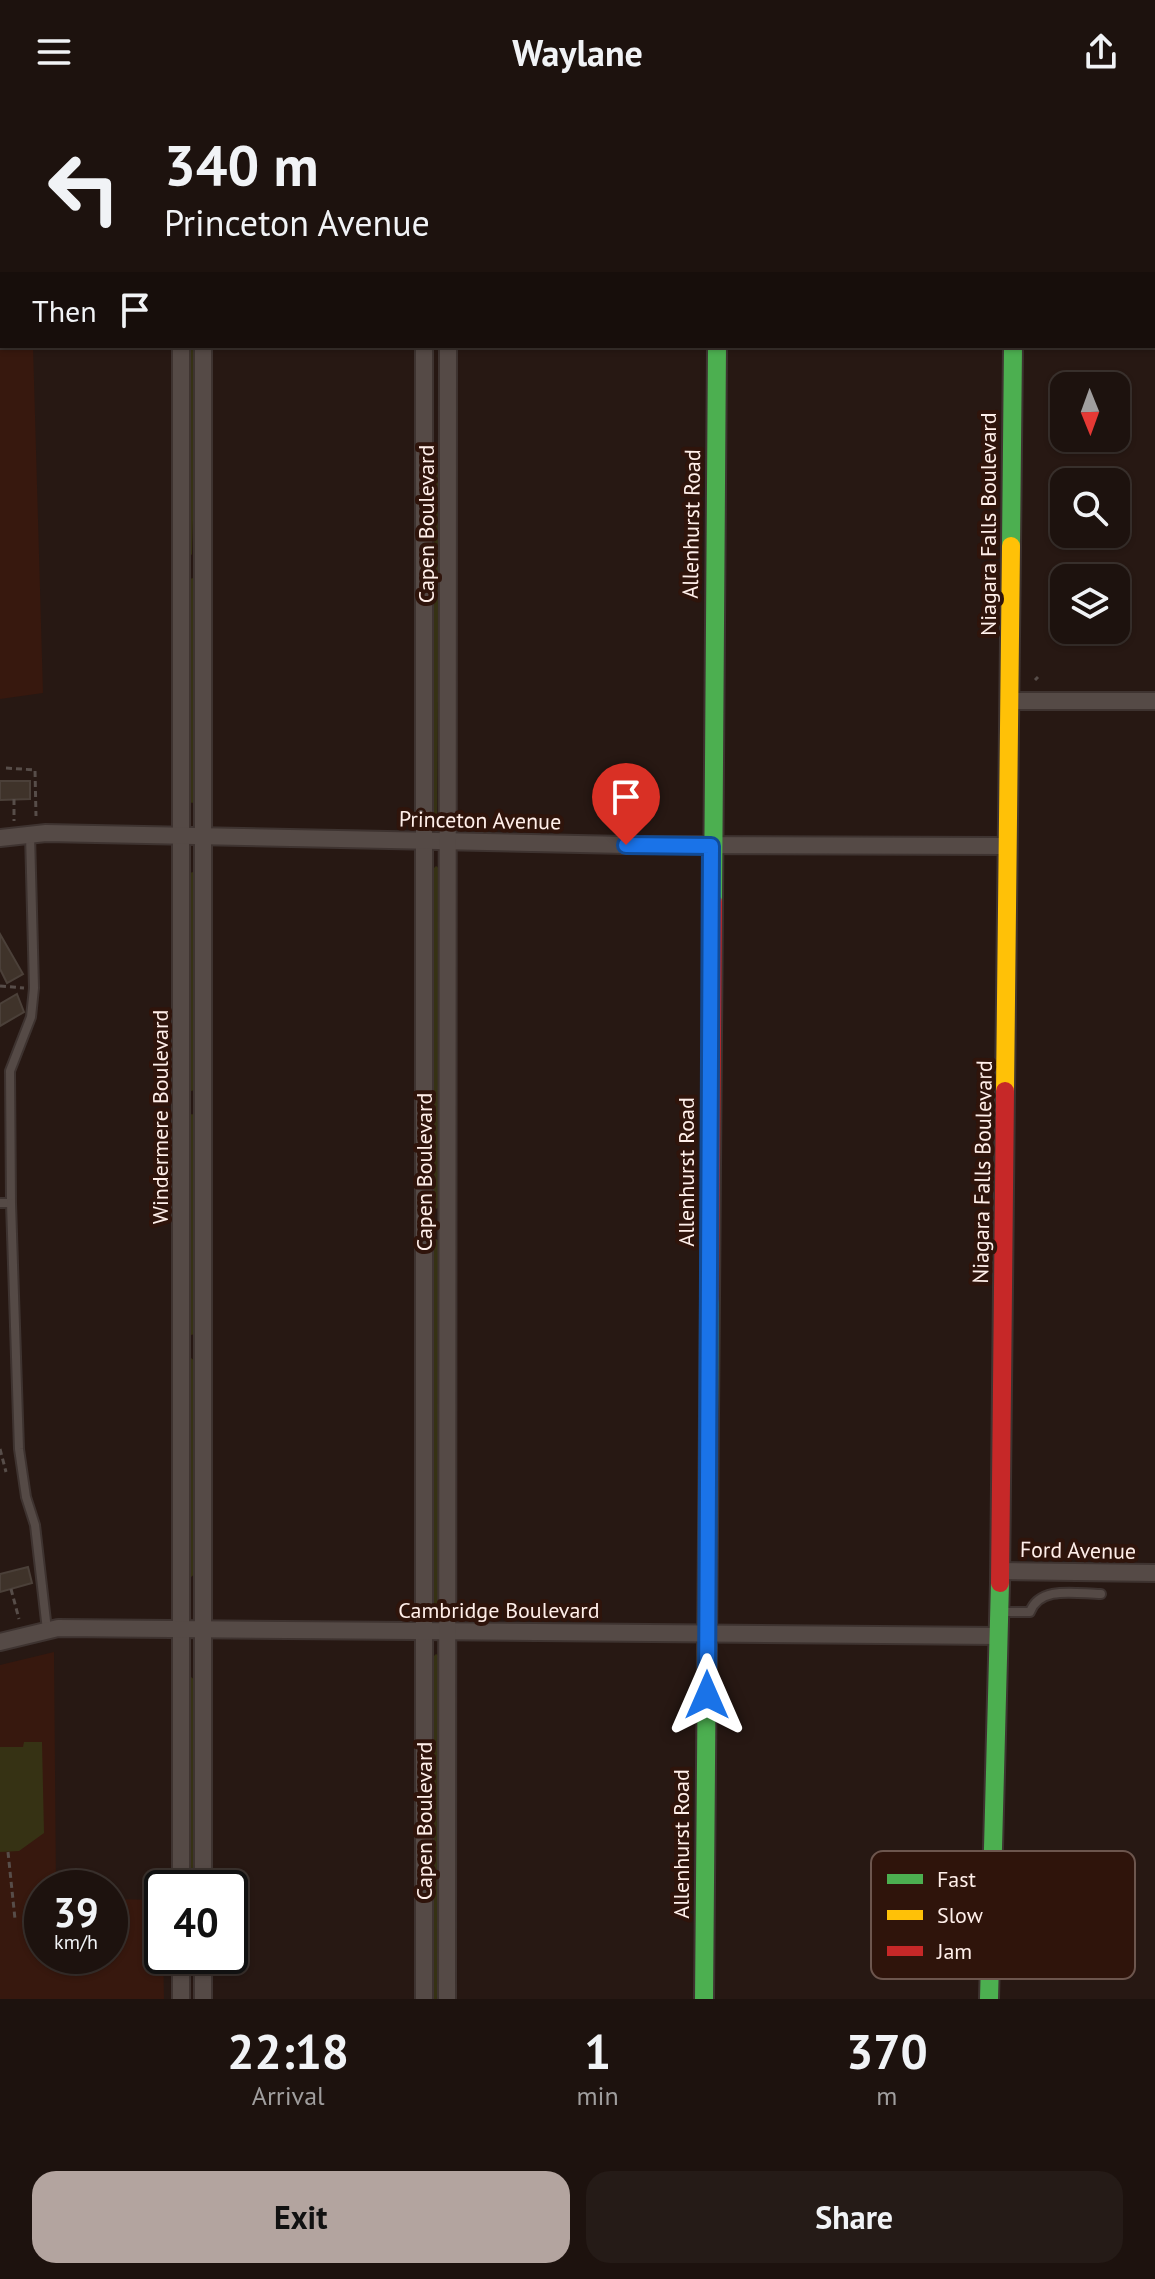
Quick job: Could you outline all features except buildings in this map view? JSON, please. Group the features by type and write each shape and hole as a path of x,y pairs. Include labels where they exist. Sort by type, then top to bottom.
{"main road":[{"name":"Allenhurst Road","path":"704,1999 717,348"},
{"name":"Niagara Falls Boulevard","path":"993,1851 1000,1612 1013,348"},
{"name":"Niagara Falls Boulevard","path":"989,1999 990,1979"}],"street":[{"name":"Windermere Boulevard","path":"181,348 181,1870"},
{"name":"Windermere Boulevard","path":"203,348 203,1870"},
{"name":"Capen Boulevard","path":"424,348 424,1999"},
{"name":"Capen Boulevard","path":"447,1999 448,348"},
{"path":"1011,701 1155,701"},
{"name":"Princeton Avenue","path":"0,838 33,826 181,838 711,846 1008,846"},
{"name":"Ford Avenue","path":"1000,1571 1155,1573"},
{"name":"Cambridge Boulevard","path":"0,1642 47,1630 183,1629 999,1636"},
{"path":"181,1974 181,1999"},
{"path":"203,1974 203,1999"}],"lane":[{"path":"423,445 448,445"},
{"path":"181,565 204,565"},
{"path":"33,826 34,988 31,1017 10,1071 11,1203 19,1449 26,1497 35,1525 47,1630"},
{"path":"182,1104 204,1104"},
{"path":"0,1203 11,1203"},
{"path":"424,1226 446,1225"},
{"path":"0,1278 13,1277"},
{"path":"182,1345 204,1345"},
{"path":"1046,1572 1046,1594"},
{"path":"1000,1612 1030,1612 1034,1601 1046,1594 1101,1594"}],"path":[{"path":"6,768 35,770 33,826"},
{"path":"14,799 14,821"},
{"path":"0,986 27,988"},
{"path":"0,1449 6,1472"},
{"path":"11,1589 19,1619"},
{"path":"8,1852 15,1919"}],"shaded area":[{"path":"0,348 33,348 43,693 0,699"},
{"path":"188,348 198,348 192,555 188,552"},
{"path":"437,460 440,463 437,817 433,814 434,464"},
{"path":"192,578 196,580 196,801 192,803 189,801 187,583"},
{"path":"436,866 440,869 439,1207 436,1209 433,1207 433,869"},
{"path":"195,873 197,1087 192,1091 188,1090 187,877"},
{"path":"188,1116 195,1116 197,1331 192,1335 189,1334"},
{"path":"433,1241 439,1241 439,1607 436,1610 433,1607"},
{"path":"191,1358 196,1362 196,1573 191,1577 188,1576"},
{"path":"54,1652 56,1870 24,1870 24,1974 128,1974 128,1899 144,1900 144,1974 163,1974 164,1999 0,1999 0,1665"},
{"path":"436,1654 439,1656 438,1999 433,1999 433,1657"},
{"path":"188,1678 196,1681 196,1870 186,1870"},
{"path":"24,1742 42,1742 44,1833 19,1851 0,1852 0,1747 23,1747"}],"traffic: fast":[{"path":"713,902 717,348"},
{"path":"1011,546 1013,348"},
{"path":"704,1999 710,1298"},
{"path":"993,1851 1000,1583"},
{"path":"989,1999 990,1979"}],"traffic: slow":[{"path":"1005,1091 1011,546"}],"traffic: jam":[{"path":"710,1298 713,902"},
{"path":"1000,1583 1005,1091"}],"route":[{"path":"626,845 711,846 707,1695"}]}
